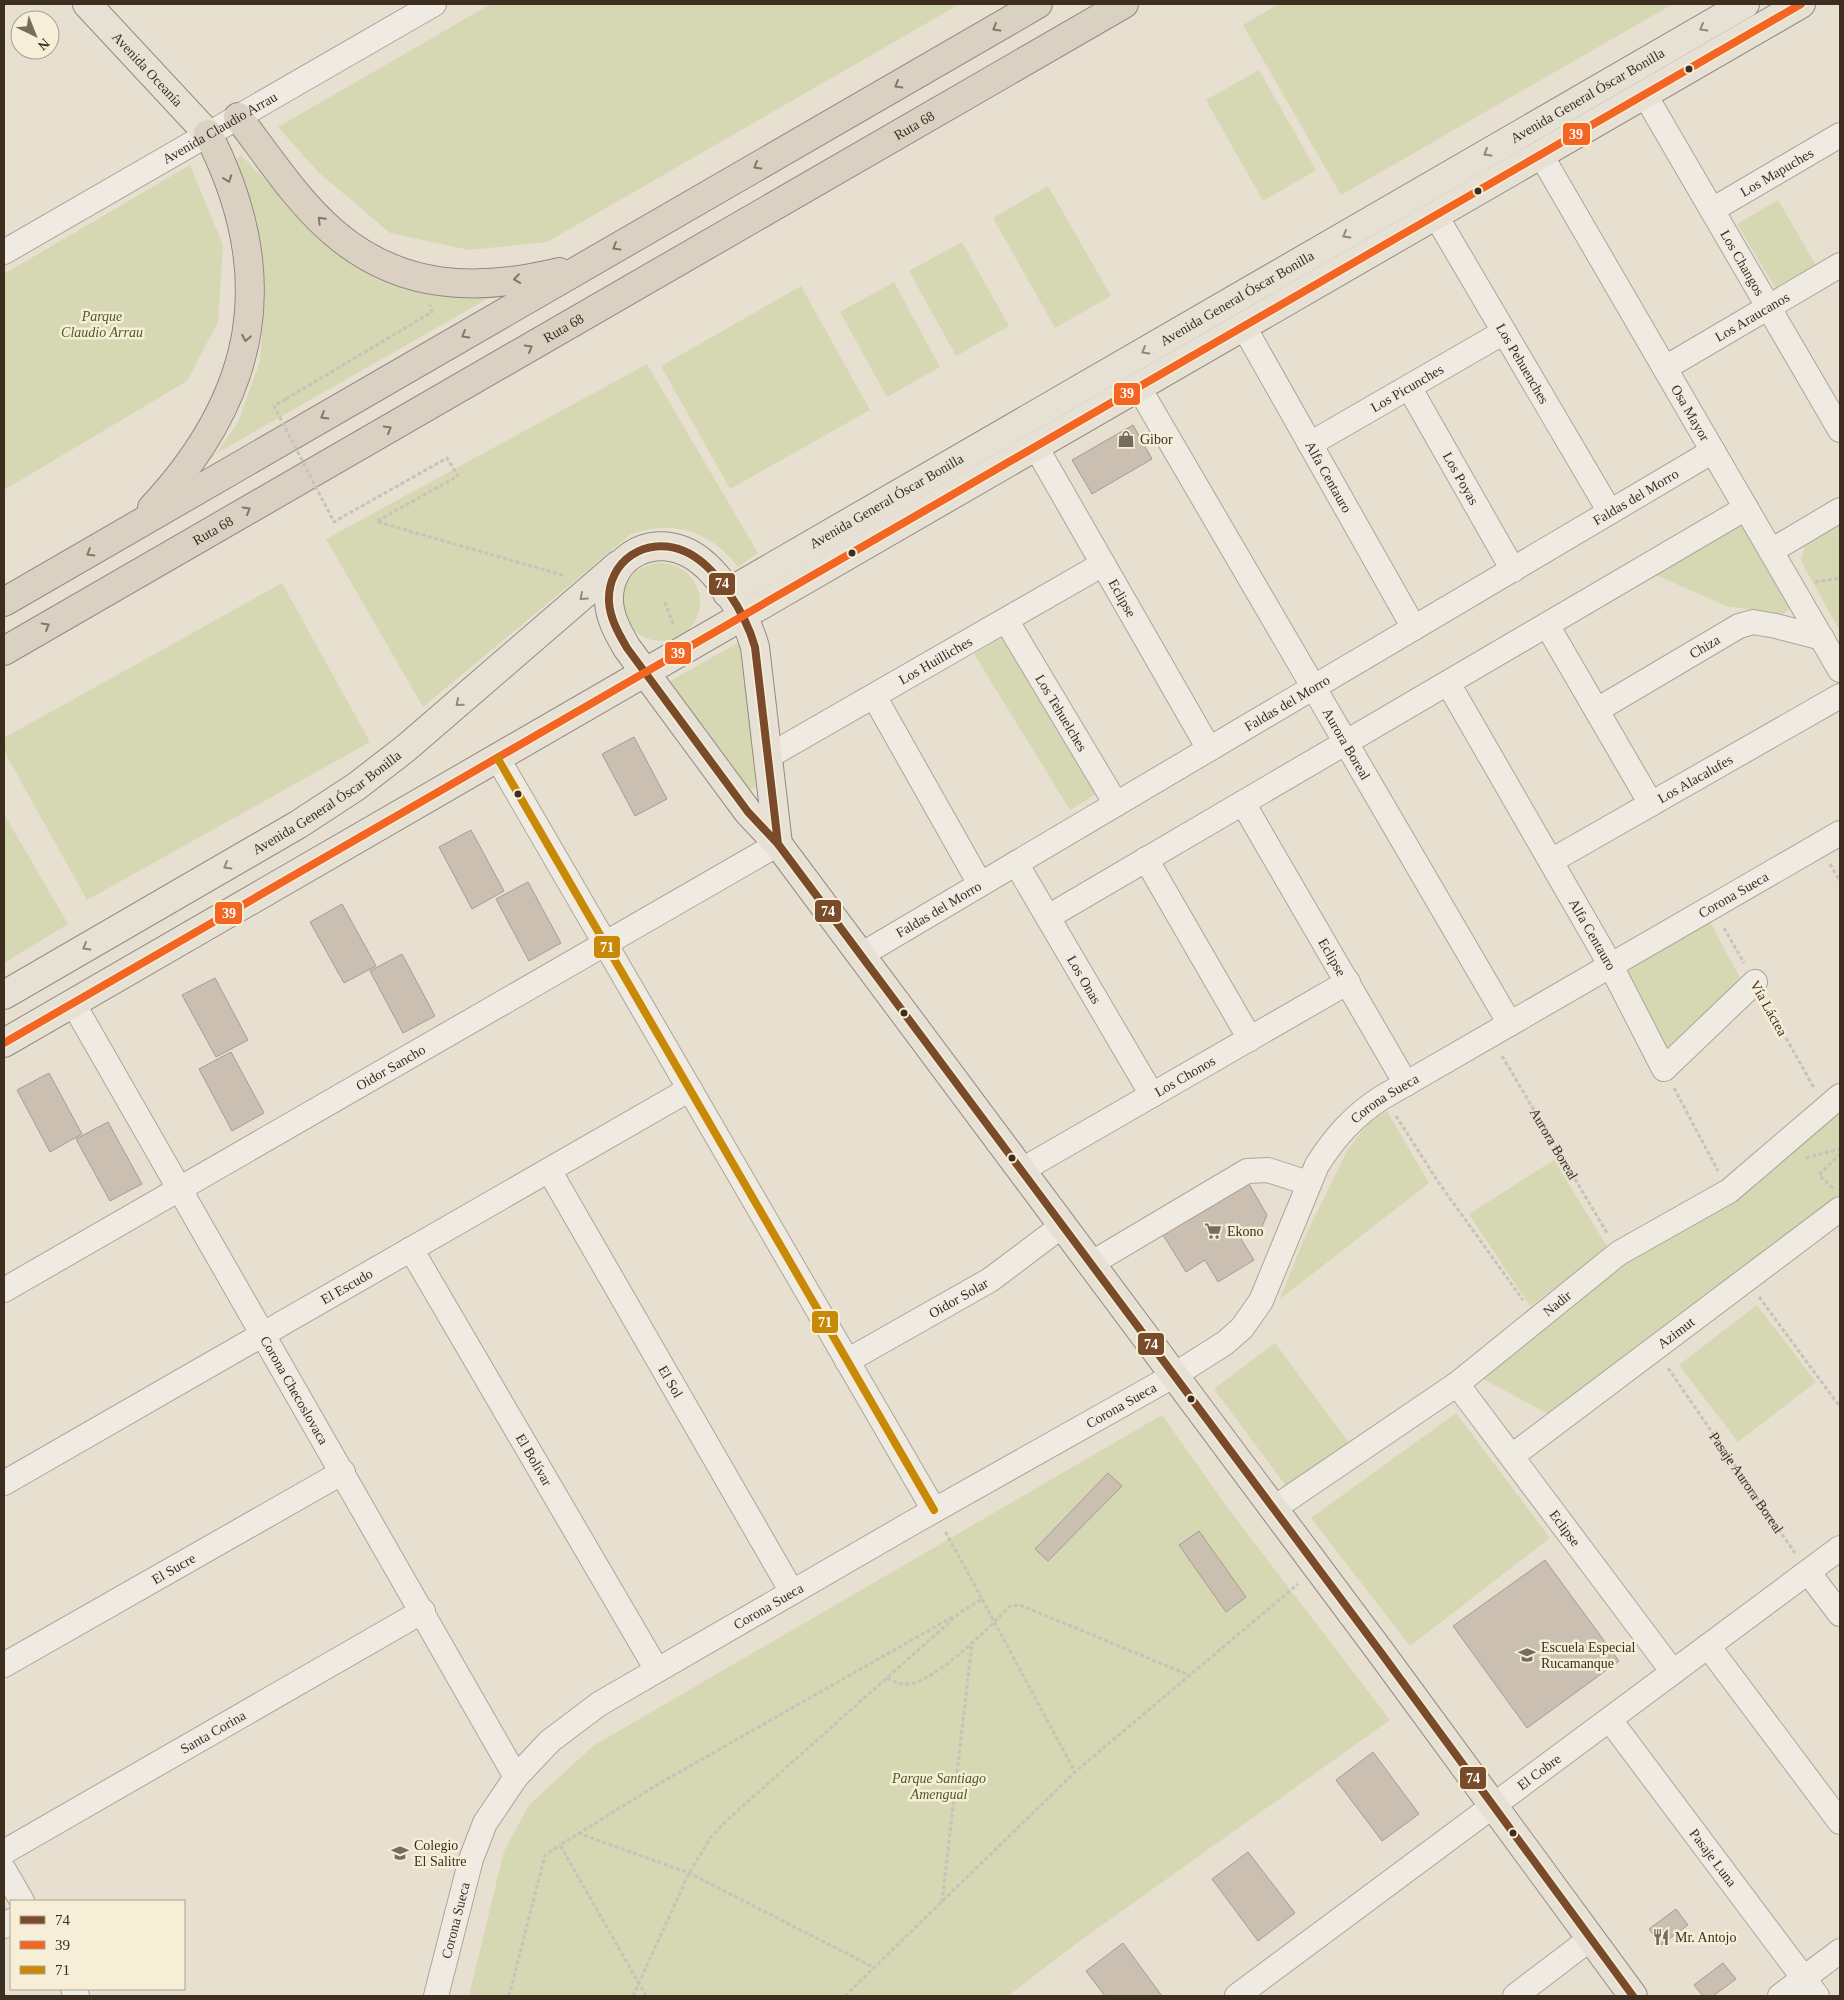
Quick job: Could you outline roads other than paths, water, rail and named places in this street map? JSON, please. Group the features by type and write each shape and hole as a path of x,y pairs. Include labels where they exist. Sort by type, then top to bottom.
{"highway":[{"path":"4,602 1038,4"},
{"name":"Ruta 68","path":"4,651 1124,4"},
{"path":"238,117 316,216 349,244 392,269 426,280 451,283 510,280 582,266"},
{"path":"208,134 254,158 295,191"},
{"path":"132,528 180,477 210,433 233,385 247,332 250,279 239,214 222,162 208,134"}],"main road":[{"name":"Avenida Oceanía","path":"87,4 208,134"},
{"name":"Avenida General Óscar Bonilla","path":"727,593 1745,4"},
{"name":"Avenida General Óscar Bonilla","path":"4,1043 1802,4"},
{"path":"778,844 755,647 744,616 727,593 694,556 670,546 659,546 641,550 619,564 611,583 610,611 627,648 748,812 778,844 1064,1225 1173,1376 1318,1568 1633,1996"},
{"name":"Avenida General Óscar Bonilla","path":"4,995 328,806 406,748 619,564"}],"street":[{"name":"Avenida Claudio Arrau","path":"4,252 434,4"},
{"name":"Los Changos","path":"1645,95 1840,430"},
{"name":"Los Mapuches","path":"1712,210 1840,135"},
{"name":"Osa Mayor","path":"1541,155 1840,670"},
{"name":"Los Pehuenches","path":"1436,216 1610,512"},
{"name":"Los Araucanos","path":"1665,368 1840,265"},
{"name":"Alfa Centauro","path":"1244,326 1414,628"},
{"name":"Los Picunches","path":"1310,444 1504,332"},
{"name":"Los Poyas","path":"1409,387 1513,570"},
{"name":"Aurora Boreal","path":"1139,388 1346,742 1500,1030"},
{"name":"Eclipse","path":"1036,447 1210,749"},
{"name":"Faldas del Morro","path":"861,955 1713,451"},
{"path":"1048,917 1746,508"},
{"path":"1771,552 1840,510"},
{"name":"Los Huilliches","path":"769,756 1103,564"},
{"name":"Los Tehuelches","path":"1006,620 1116,804"},
{"name":"Chiza","path":"1597,710 1739,626 1753,622 1822,638"},
{"path":"1547,625 1651,804"},
{"name":"Alfa Centauro","path":"1448,683 1611,966 1664,1069 1755,982"},
{"path":"874,696 980,884"},
{"name":"Los Alacalufes","path":"1551,861 1840,696"},
{"path":"498,759 934,1510"},
{"name":"Eclipse","path":"1243,803 1406,1084"},
{"name":"Corona Sueca","path":"436,1996 476,1844 499,1799 516,1777 550,1741 576,1719 934,1510 1173,1376 1234,1336 1252,1315 1270,1284 1308,1183 1317,1165 1340,1132 1353,1118 1383,1097 1840,834"},
{"name":"Oidor Sancho","path":"4,1290 778,844"},
{"path":"1146,859 1250,1039"},
{"name":"Los Onas","path":"1016,863 1152,1095"},
{"name":"Los Chonos","path":"1022,1170 1348,982"},
{"name":"Corona Checoslovaca","path":"73,1003 423,1610 516,1777"},
{"name":"El Escudo","path":"4,1483 690,1089"},
{"name":"Nadir","path":"1273,1509 1458,1384 1619,1253 1729,1191 1833,1102"},
{"name":"El Sol","path":"549,1170 792,1592"},
{"path":"1092,1263 1247,1171 1268,1170 1308,1183"},
{"name":"Azimut","path":"1512,1456 1746,1280 1838,1200"},
{"name":"Oidor Solar","path":"847,1361 990,1280 1064,1225"},
{"name":"El Bolívar","path":"411,1249 657,1670"},
{"name":"Eclipse","path":"1458,1384 1673,1672"},
{"name":"El Sucre","path":"4,1665 343,1472"},
{"name":"El Cobre","path":"1237,1996 1840,1548"},
{"path":"1808,1572 1840,1614"},
{"name":"Santa Corina","path":"4,1852 423,1610"},
{"path":"1708,1646 1840,1822"},
{"name":"Pasaje Luna","path":"1610,1720 1810,1987"},
{"path":"4,1870 21,1900"},
{"path":"1515,1996 1590,1939"},
{"path":"1780,1996 1810,1987 1840,1951"}],"place":[{"name":"Gibor","path":"1126,439"},
{"name":"Ekono","path":"1213,1231"},
{"name":"Escuela Especial Rucamanque","path":"1527,1655"},
{"name":"Colegio El Salitre","path":"400,1853"},
{"name":"Mr. Antojo","path":"1661,1937"}],"park label":[{"name":"Parque Claudio Arrau","path":"102,324"},
{"name":"Parque Santiago Amengual","path":"939,1786"}]}
